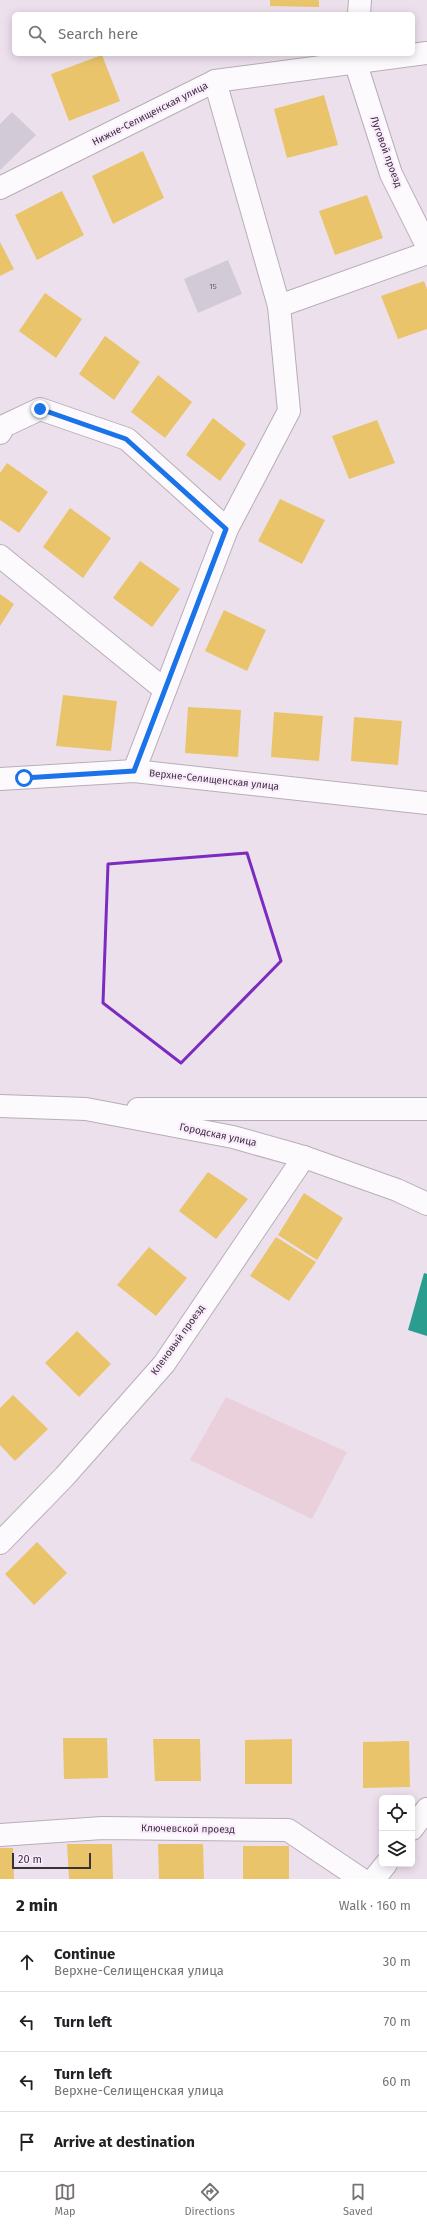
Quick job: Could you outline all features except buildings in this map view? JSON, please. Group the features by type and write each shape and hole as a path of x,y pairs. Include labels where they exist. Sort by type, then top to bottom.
{"street":[{"path":"359,12 360,0"},
{"name":"Нижне-Селищенская улица","path":"415,54 427,53"},
{"name":"Нижне-Селищенская улица","path":"0,188 215,81 355,58 384,56"},
{"name":"Луговой проезд","path":"355,58 391,174 427,246"},
{"path":"134,771 226,529 290,411 279,306 215,81"},
{"path":"279,306 427,253"},
{"path":"0,433 4,426 40,409 126,439 226,529"},
{"path":"0,556 165,690"},
{"name":"Верхне-Селищенская улица","path":"0,779 134,771 427,803"},
{"name":"Городская улица","path":"0,1106 86,1109 233,1137 304,1157 397,1190 427,1204"},
{"path":"86,1109 427,1109"},
{"name":"Кленовый проезд","path":"0,1543 65,1476 164,1364 304,1157"},
{"path":"415,1825 427,1809"},
{"name":"Ключевской проезд","path":"0,1835 102,1828 288,1830 361,1879"},
{"path":"374,1879 384,1867"}],"highlighted area":[{"path":"247,853 281,961 181,1063 103,1003 108,864"}],"shaded area":[{"path":"226,1397 347,1452 312,1519 190,1460"}],"route":[{"path":"24,778 134,771 226,529 126,439 40,409"}]}
